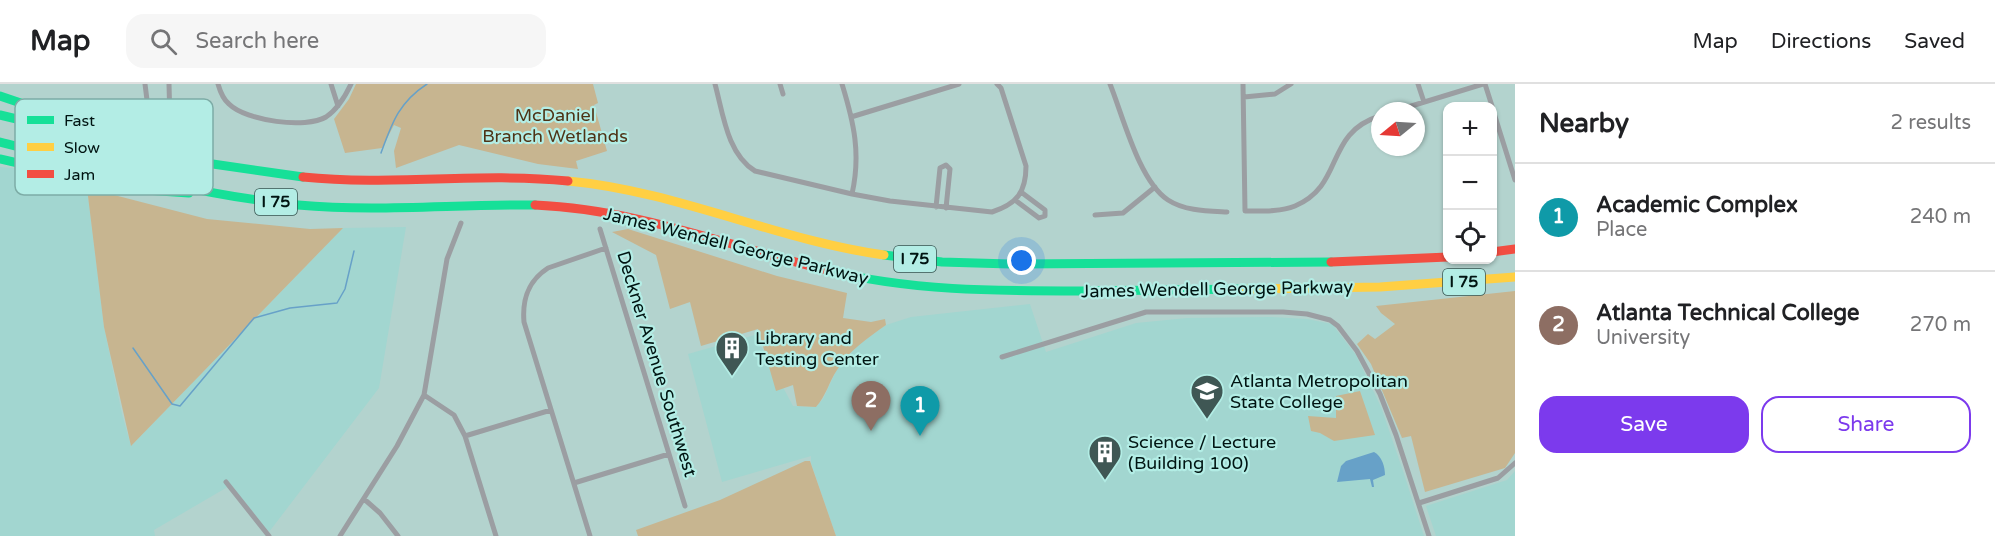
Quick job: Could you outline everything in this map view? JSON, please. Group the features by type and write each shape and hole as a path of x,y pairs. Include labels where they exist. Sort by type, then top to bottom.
{"highway":[{"path":"0,96 15,101"},
{"name":"James Wendell George Parkway","path":"0,115 15,119"},
{"name":"James Wendell George Parkway","path":"0,142 15,146"},
{"path":"0,159 15,162"},
{"name":"James Wendell George Parkway","path":"213,166 309,178 392,181 503,178 590,183 659,197 834,246 876,255 935,262 1333,262 1443,257"},
{"name":"James Wendell George Parkway","path":"213,193 278,202 343,207 576,208 637,218 835,273 894,283 944,288 1050,291 1339,288 1413,286 1515,277"},
{"path":"213,195 222,195"},
{"name":"I 75","path":"1497,251 1513,249"}],"street":[{"path":"145,84 147,99"},
{"path":"169,84 170,99"},
{"path":"218,84 221,94 236,110 298,124 309,123 327,116 345,97 351,84"},
{"path":"331,84 338,106"},
{"path":"715,84 733,147 737,155 755,171 852,194 936,207 992,212 1005,208 1015,200 1026,179 1026,166 1001,88 997,84"},
{"path":"780,84 783,94"},
{"path":"842,84 858,157 852,194"},
{"path":"851,117 958,84"},
{"path":"1110,84 1145,175 1155,187 1167,200 1180,206 1200,211 1227,212"},
{"path":"1244,84 1245,211 1282,210 1305,201 1325,182 1347,136 1363,122 1371,119"},
{"path":"1244,97 1275,94 1290,84"},
{"path":"1418,84 1424,102 1484,84 1490,102"},
{"path":"1497,123 1515,180"},
{"path":"936,207 940,168 946,165 950,169 946,208"},
{"path":"1095,215 1123,213 1155,187"},
{"path":"1015,200 1039,218 1045,216 1045,210 1021,192"},
{"path":"340,536 417,411 424,395 447,259 461,223"},
{"name":"Deckner Avenue Southwest","path":"600,230 686,506"},
{"path":"590,536 524,322 523,308 525,295 534,279 548,268 606,248"},
{"path":"1002,357 1146,312 1283,312 1307,314 1330,320 1350,340 1372,378 1393,425 1429,536"},
{"path":"424,395 454,415 465,436 496,536"},
{"path":"465,436 551,410"},
{"path":"574,483 669,454"},
{"path":"1419,503 1498,478 1515,463"},
{"path":"226,482 269,536"},
{"path":"364,499 380,513 398,536"}],"shaded area":[{"path":"0,167 15,168 15,195 88,195 104,327 131,446 343,228 406,227 379,388 269,532 231,485 154,530 155,536 0,536"},
{"path":"1030,304 1046,352 1136,323 1187,318 1271,317 1307,319 1332,324 1356,355 1381,407 1424,536 836,536 811,463 811,456 722,482 688,354 755,335 793,406 816,407 823,399 837,369 859,344 886,325 911,317"},
{"path":"1374,452 1382,462 1385,475 1373,480 1374,487 1370,479 1337,482 1341,466 1346,461"},
{"path":"1515,471 1515,536 1436,536 1426,506 1507,480"}],"green space":[{"name":"McDaniel Branch Wetlands","path":"356,84 593,84 598,103 594,105 607,151 576,161 578,169 538,164 459,145 396,168 394,151 401,128 394,125 382,148 345,153 334,119 349,99"},
{"path":"88,195 114,195 207,219 310,229 343,228 131,446 104,327"},
{"path":"628,229 777,276 847,293 843,318 871,322 885,319 886,325 847,356 816,407 797,406 793,385 776,391 758,329 701,346 690,302 670,309 656,255 612,232"},
{"path":"1515,291 1515,453 1505,468 1425,492 1411,436 1402,438 1371,364 1357,344 1368,334 1375,339 1395,324 1376,306"},
{"path":"1360,391 1375,435 1334,441 1311,431 1308,416 1336,418 1336,396"},
{"path":"805,461 810,461 836,536 638,536 636,530 720,500"}],"waterway":[{"path":"381,153 393,123 403,106 427,84"},
{"path":"133,348 172,404 180,406 254,318 290,308 337,303 345,289 354,251"}],"traffic: fast":[{"path":"0,96 15,101"},
{"path":"0,115 15,119"},
{"path":"0,142 15,146"},
{"path":"0,159 15,162"},
{"path":"213,164 303,177"},
{"path":"213,192 298,205 328,207 535,205"},
{"path":"884,255 942,262 1010,264 1331,262"},
{"path":"826,270 920,286 984,290 1246,289"}],"traffic: slow":[{"path":"568,181 608,186 648,195 804,239 884,255"},
{"path":"1246,289 1380,287 1515,277"}],"traffic: jam":[{"path":"303,177 369,180 502,178 568,181"},
{"path":"535,205 609,213 646,221 826,270"},
{"path":"1497,251 1515,249"},
{"path":"1331,262 1443,257"}],"place":[{"name":"Library and Testing Center","path":"732,377"},
{"name":"Atlanta Metropolitan State College","path":"1207,420"},
{"name":"Atlanta Technical College","path":"871,431"},
{"name":"Academic Complex","path":"920,436"},
{"name":"Science / Lecture (Building 100)","path":"1105,481"}]}
